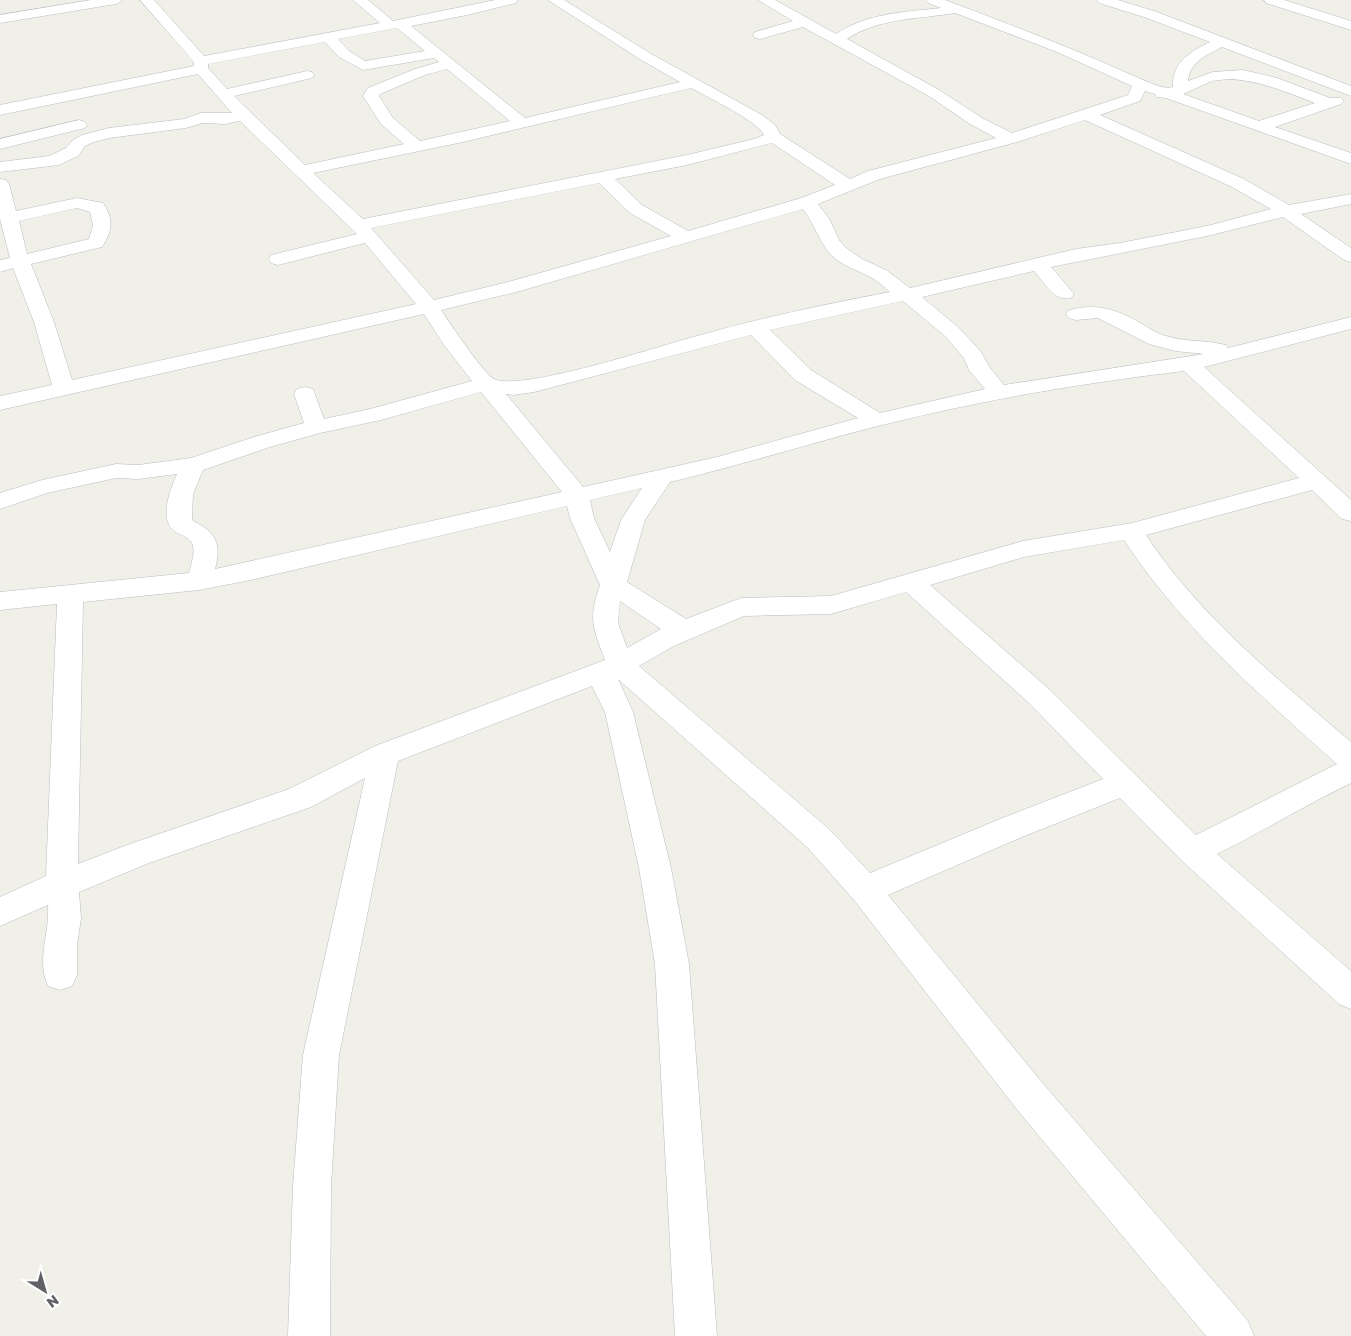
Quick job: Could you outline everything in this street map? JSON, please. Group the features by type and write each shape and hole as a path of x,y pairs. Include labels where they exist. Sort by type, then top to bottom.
{"street":[{"path":"0,19 116,0"},
{"path":"147,0 243,116 302,170 364,231 429,307 451,341 577,495 582,518 613,585 683,630"},
{"path":"360,0 442,58 522,123"},
{"path":"0,110 201,65 510,0"},
{"path":"555,0 648,58 756,118 769,128 772,137 848,186"},
{"path":"765,0 934,93 976,121 1011,139"},
{"path":"932,0 1062,49 1137,91"},
{"path":"1104,0 1149,14 1351,91"},
{"path":"1271,0 1351,26"},
{"path":"836,40 844,33 867,24 954,8 976,2"},
{"path":"760,35 805,22"},
{"path":"329,38 344,54 363,66 442,58"},
{"path":"1175,92 1183,66 1192,58 1222,42"},
{"path":"417,147 387,121 371,96 373,92 420,72 442,58"},
{"path":"1175,92 1211,77 1228,74 1244,75 1279,84 1329,103"},
{"path":"223,94 307,75"},
{"path":"302,170 605,106 695,83"},
{"path":"0,404 513,287 807,202 874,175 1011,139 1086,114 1137,91 1175,92 1257,126 1351,159"},
{"path":"1257,126 1279,121 1351,96"},
{"path":"1086,114 1238,184 1286,211 1351,256"},
{"path":"0,167 53,161 72,152 79,143 88,138 109,133 186,123 202,118 225,119 243,116"},
{"path":"1279,121 1286,136"},
{"path":"0,144 79,125"},
{"path":"1054,125 1083,133 1114,126"},
{"path":"278,259 364,231 602,176 687,160 759,143 772,137"},
{"path":"602,176 636,209 687,238"},
{"path":"571,183 586,197"},
{"path":"4,206 27,196 63,196 69,197 77,203"},
{"path":"1,500 59,482 116,471 138,472 194,465 262,442 316,427 373,415 486,384 513,389 534,386 653,356 704,340 846,306 1039,265 1076,255 1120,249 1286,211 1351,199"},
{"path":"807,202 821,220 830,241 839,252 855,263 879,274 908,294 952,332 974,356 980,370 999,392"},
{"path":"0,266 94,243 101,235 104,224 97,207 77,203 4,206"},
{"path":"4,206 20,261 44,322 64,390"},
{"path":"1039,265 1064,294"},
{"path":"1076,314 1101,312 1126,323 1156,340 1175,345 1240,350"},
{"path":"0,602 70,593 199,581 306,559 720,463 877,420 999,392 1105,374 1189,364 1240,350 1349,325"},
{"path":"756,328 803,375 877,420"},
{"path":"1189,364 1351,513"},
{"path":"304,394 316,427"},
{"path":"194,465 180,494 178,513 182,526 200,536 206,544 204,564 199,581"},
{"path":"662,476 633,520 607,602 605,623 609,669 608,686 619,712 655,868 672,964 696,1336"},
{"path":"0,912 62,884 138,854 300,798 385,754 609,669 683,630 741,607 831,605 1023,550 1130,531 1317,481"},
{"path":"1130,531 1155,568 1206,625 1248,667 1351,759"},
{"path":"911,582 1039,696 1192,851 1351,994"},
{"path":"60,975 60,946 65,918 62,884 70,593"},
{"path":"609,669 819,839 865,890 1032,1099 1233,1336"},
{"path":"309,1336 312,1186 321,1055 385,754"},
{"path":"1192,851 1249,824 1305,792 1351,770"},
{"path":"865,890 1011,828 1126,783"}]}
